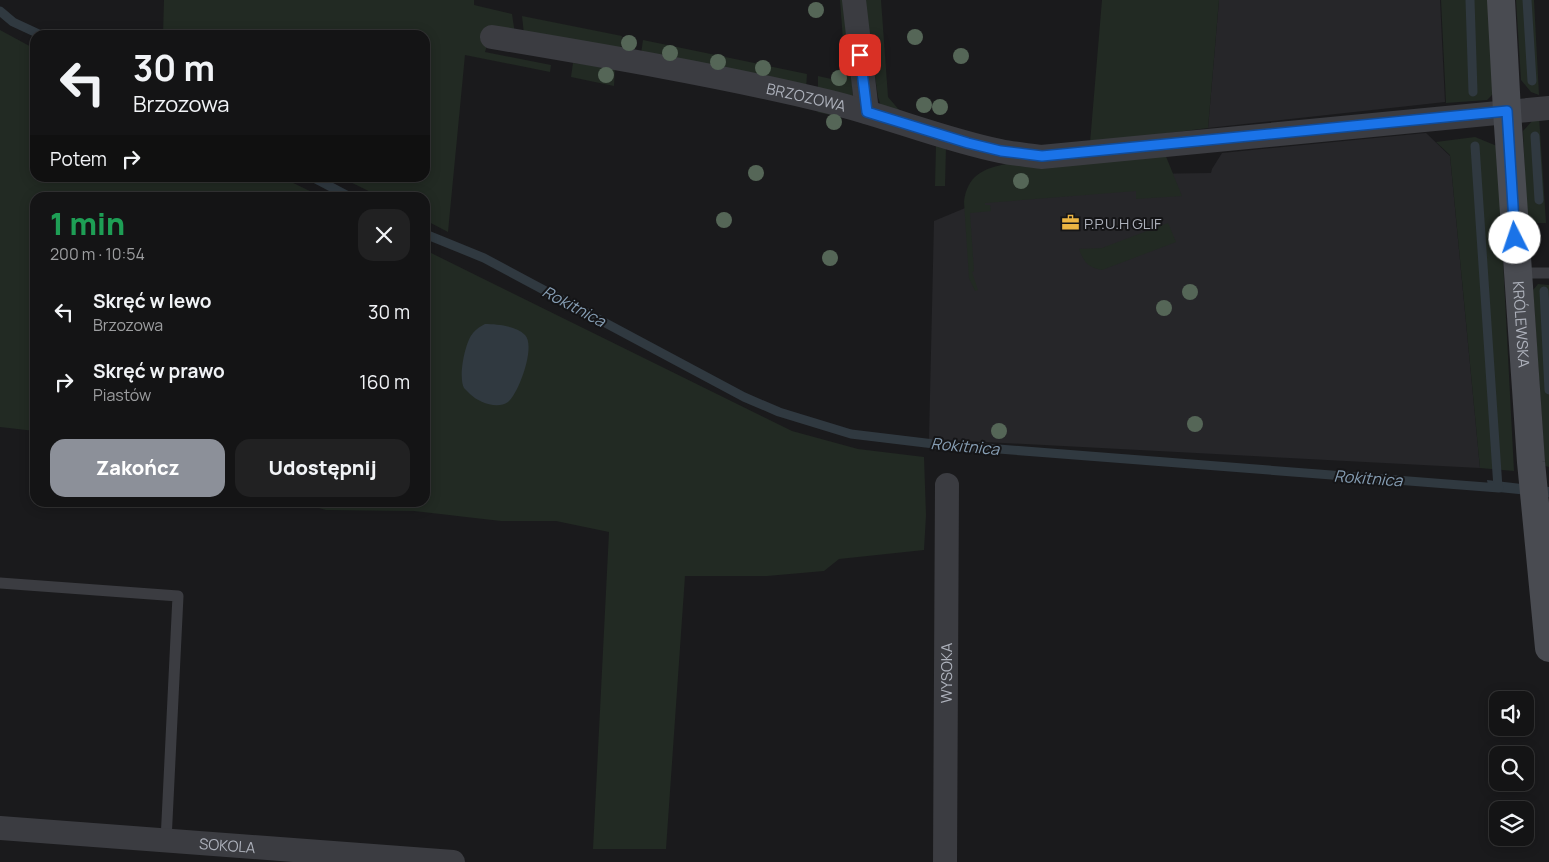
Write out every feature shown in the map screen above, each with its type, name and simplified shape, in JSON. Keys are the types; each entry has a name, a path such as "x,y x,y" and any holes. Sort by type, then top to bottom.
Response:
{"main road":[{"name":"KRÓLEWSKA","path":"1502,0 1507,111 1531,462 1549,648"}],"street":[{"path":"854,0 867,112"},
{"name":"BRZOZOWA","path":"492,37 615,58 745,84 867,112 976,145 1001,151 1042,156 1549,108"},
{"name":"WYSOKA","path":"945,862 947,485"},
{"name":"SOKOLA","path":"0,828 453,862"}],"lane":[{"path":"1518,273 1549,272"},
{"path":"0,583 178,596 166,841"}],"shaded area":[{"path":"164,0 474,0 474,5 512,14 515,34 491,33 485,52 551,65 550,72 465,55 448,232 430,223 430,192 371,192 350,182 430,182 430,30 163,30"},
{"path":"840,0 845,0 853,97 818,92 818,76 836,80 845,67"},
{"path":"864,0 881,0 888,97 900,111 882,109 878,97"},
{"path":"1102,0 1219,0 1208,128 1090,143"},
{"path":"1219,0 1440,0 1445,102 1208,128"},
{"path":"1441,0 1488,0 1494,92 1487,100 1446,103"},
{"path":"1516,0 1534,0 1539,95 1531,92 1521,80"},
{"path":"522,16 622,36 620,52 524,34"},
{"path":"0,30 30,46 30,182 291,182 312,192 30,192 30,430 0,427"},
{"path":"643,40 807,74 806,89 641,54"},
{"path":"573,63 615,68 614,86 571,77"},
{"path":"823,108 946,146 945,186 935,186 936,145 866,123 817,112"},
{"path":"1539,116 1546,223 1527,223 1523,131"},
{"path":"1426,133 1450,156 1480,468 929,439 934,221 970,206 970,188 1144,174 1211,173 1222,153"},
{"path":"1475,137 1497,146 1514,471 1480,468 1450,155 1436,142"},
{"path":"1165,154 1182,196 1136,199 1136,191 985,203 985,205 990,205 991,211 970,213 974,271 972,272 978,290 975,291 969,278 964,202 969,186 978,175 991,168 1007,164"},
{"path":"1168,223 1176,242 1102,270 1087,263 1079,249 1102,248"},
{"path":"430,252 792,431 858,449 924,457 926,515 924,550 839,559 824,571 767,576 685,576 666,849 593,849 609,532 556,521 501,521 414,511 326,510 315,507 430,507"},
{"path":"1538,284 1549,285 1549,467 1545,466 1533,290"},
{"path":"485,324 517,329 525,335 528,341 529,349 521,380 512,397 504,404 493,405 478,400 464,388 462,383 463,360 467,344 474,332"},
{"path":"1487,480 1549,487 1549,497 1489,491"}],"waterway":[{"path":"1470,0 1473,92"},
{"path":"1527,0 1532,81"},
{"name":"Rokitnica","path":"0,11 13,22 30,30"},
{"path":"1535,136 1539,200"},
{"path":"1475,146 1498,488"},
{"name":"Rokitnica","path":"322,182 341,192"},
{"name":"Rokitnica","path":"430,236 484,258 744,397 779,412 851,434 934,444 1499,488"},
{"path":"1544,291 1549,390"}],"place":[{"name":"P.P.U.H GLIF","path":"1070,223"}],"route":[{"path":"860,55 867,112 968,143 1001,151 1042,156 1507,111 1515,238"}]}
